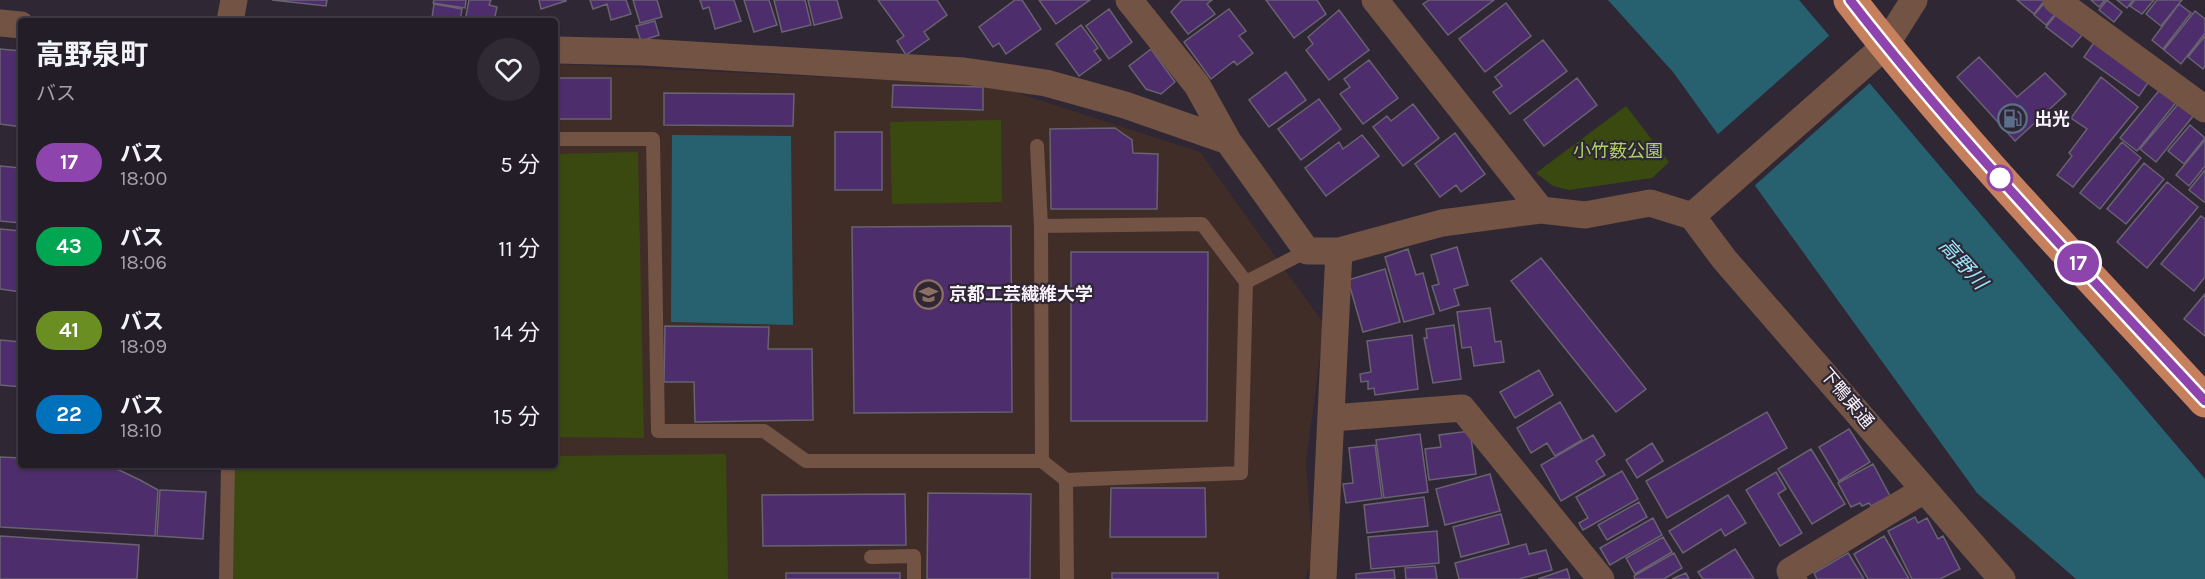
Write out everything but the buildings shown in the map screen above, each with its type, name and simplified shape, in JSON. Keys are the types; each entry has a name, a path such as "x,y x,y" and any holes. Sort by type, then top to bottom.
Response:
{"highway":[{"path":"1850,0 1885,46 2012,192 2205,401"}],"street":[{"path":"231,18 234,0"},
{"path":"1130,0 1197,85 1228,141 1307,250 1339,251 1442,223 1541,210 1585,215 1650,203 1699,210 1885,46 1914,0"},
{"path":"1375,0 1541,210"},
{"path":"2056,0 2205,109"},
{"path":"0,23 18,25"},
{"path":"558,50 643,52 964,71 1046,83 1125,105 1228,141"},
{"name":"下鴨東通","path":"1699,210 1724,258 2002,579"},
{"path":"1323,579 1339,251"},
{"path":"1332,418 1462,408 1601,579"},
{"path":"1794,579 1790,572 1924,490"}],"lane":[{"path":"558,139 653,139 658,431 764,431 806,461 1042,461 1066,480 1241,473 1246,282 1202,224 1041,226"},
{"path":"1036,146 1041,226 1042,461"},
{"path":"1246,282 1307,250"},
{"path":"226,579 228,468"},
{"path":"1066,480 1067,579"},
{"path":"871,557 914,556 915,579"}],"shaded area":[{"name":"京都工芸繊維大学","path":"558,64 993,85 1200,152 1324,324 1306,463 1313,559 1305,579 233,579 547,468 558,468"}],"green space":[{"name":"小竹薮公園","path":"1626,106 1669,162 1652,178 1569,190 1553,186 1536,173"},
{"path":"1001,120 1002,202 892,204 890,122"},
{"path":"638,152 644,438 558,437 558,154"},
{"path":"726,454 728,579 233,579 233,468 558,468 558,456"}],"water":[{"name":"高野川","path":"1608,0 1799,0 2205,479 2205,579 2076,579 1977,493 1673,72"},
{"path":"672,135 791,136 793,325 671,322"}],"pier":[{"path":"1830,35 1871,82 1753,187 1716,136"}],"bus line":[{"name":"17","path":"1850,0 1885,46 2012,192 2205,401"}],"place":[{"name":"出光","path":"2013,119"},
{"name":"京都工芸繊維大学","path":"928,294"}]}
